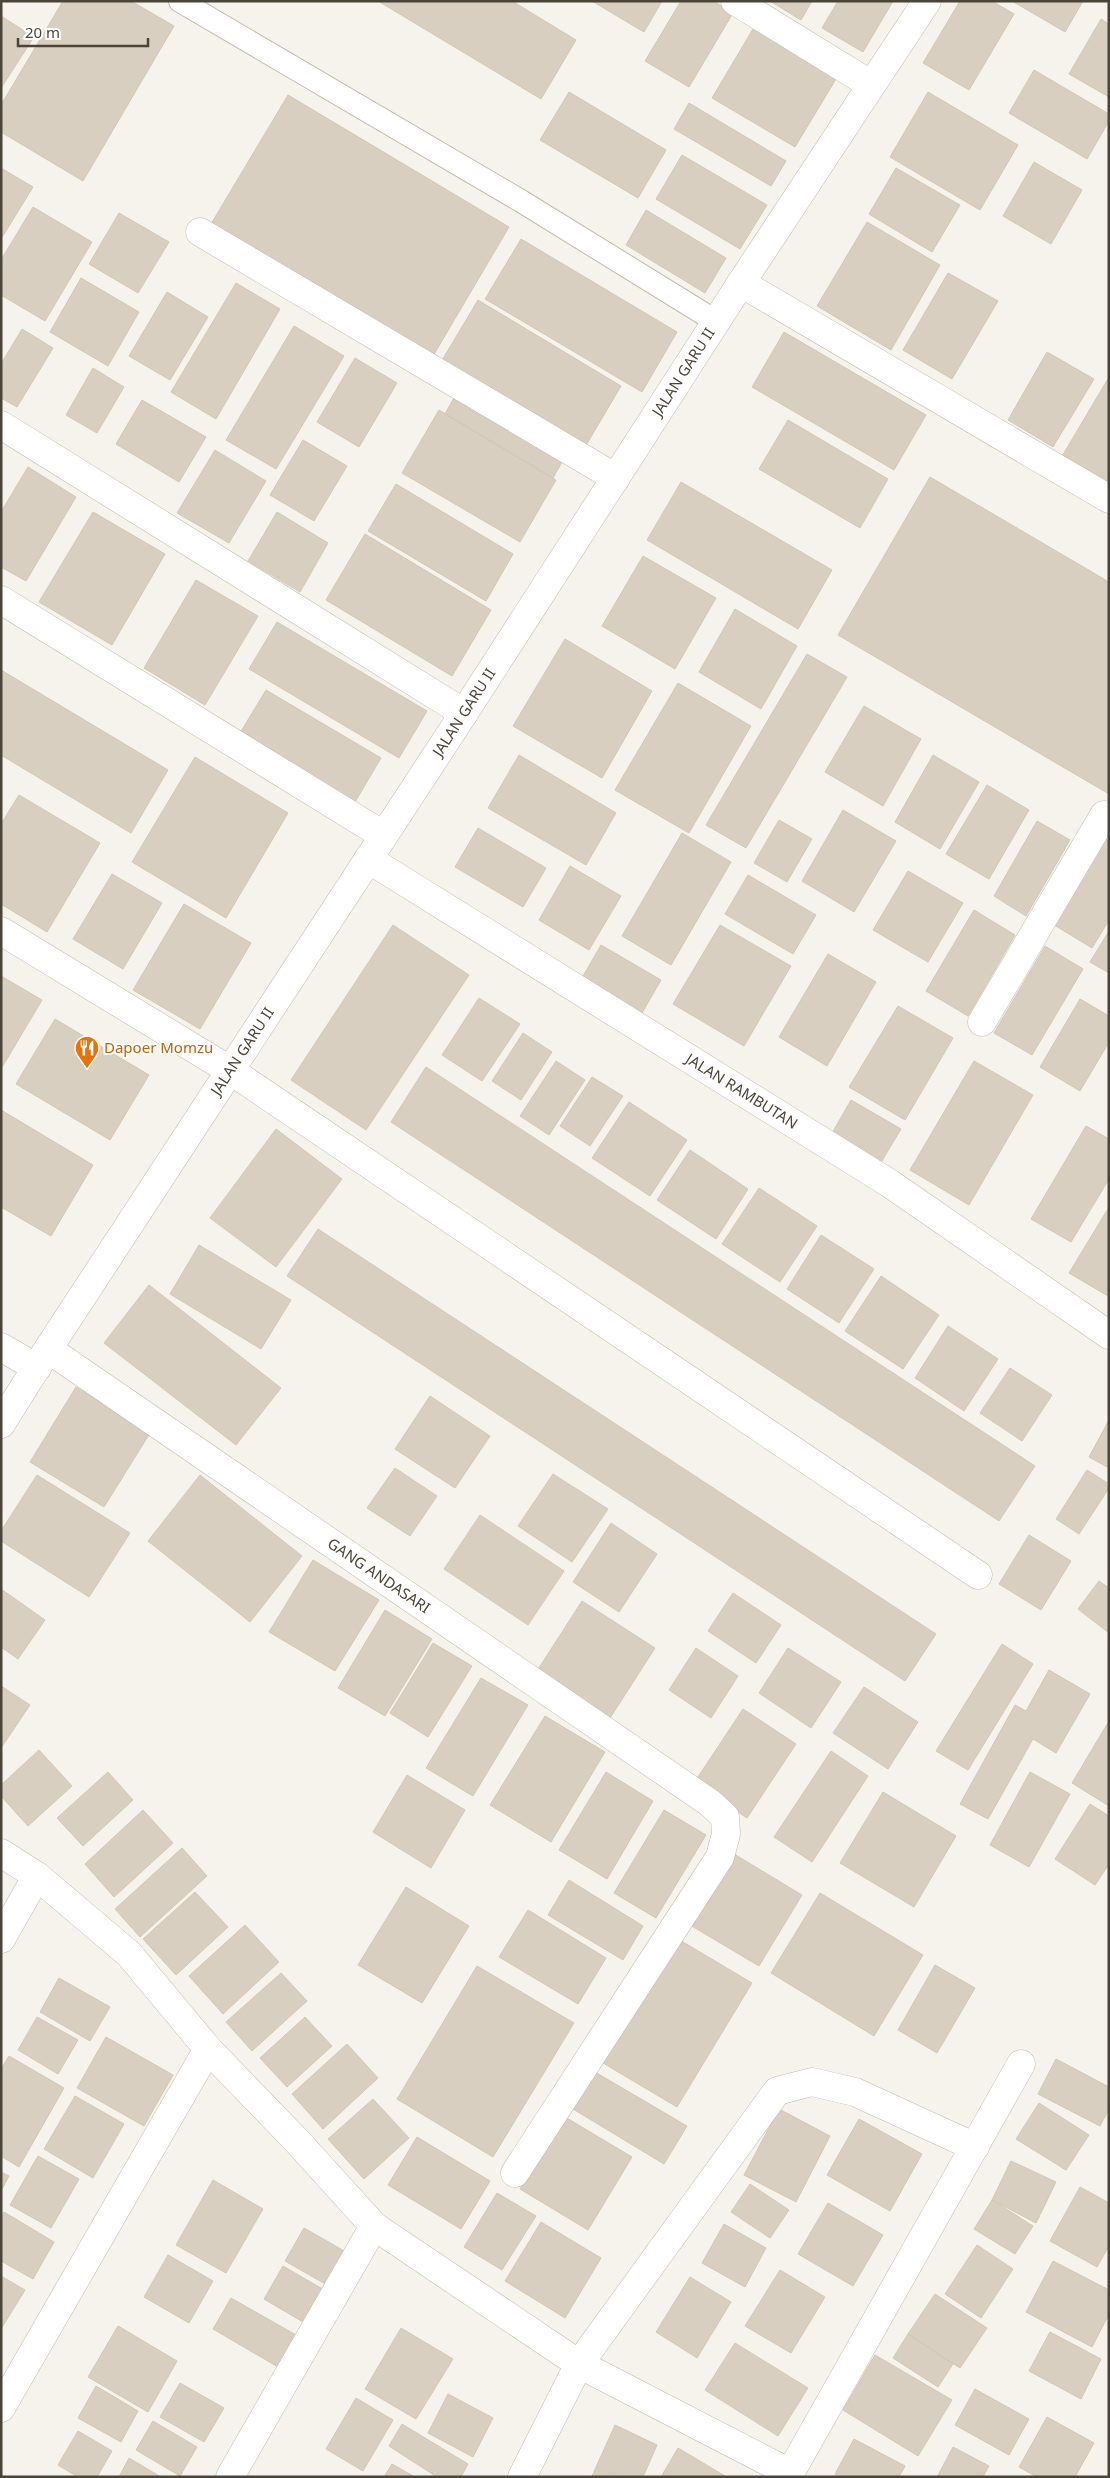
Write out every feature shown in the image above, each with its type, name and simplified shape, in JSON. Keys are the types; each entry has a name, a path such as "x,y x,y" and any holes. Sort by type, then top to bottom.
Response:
{"street":[{"path":"735,1 870,84"},
{"name":"JALAN GARU II","path":"1,1424 42,1358 464,712 870,84 927,1"},
{"path":"200,232 616,478"},
{"path":"741,283 1109,499"},
{"path":"1,425 464,712"},
{"path":"1,600 383,835"},
{"path":"982,1022 1104,815"},
{"name":"JALAN RAMBUTAN","path":"368,858 889,1183 1109,1335"},
{"path":"1,931 230,1071 978,1575"},
{"name":"GANG ANDASARI","path":"1,1347 42,1358 710,1803 725,1817 726,1834 720,1857 515,2173"},
{"path":"1,1852 37,1876 129,1954 208,2049 374,2226 579,2364 789,2475 1021,2064"},
{"path":"1,1939 37,1876"},
{"path":"1,2408 208,2049"},
{"path":"522,2477 579,2364 777,2091 812,2082 855,2092 975,2147"},
{"path":"230,2477 374,2226"}],"lane":[{"path":"180,1 522,201 716,322"}],"building":[{"path":"63,1 131,1 174,26 83,181 1,132 1,105"},
{"path":"378,1 512,1 576,40 541,99"},
{"path":"592,1 662,1 644,32"},
{"path":"681,1 713,1 733,13 689,87 645,61"},
{"path":"770,1 812,1 801,20"},
{"path":"838,1 893,1 863,52 822,28"},
{"path":"960,1 992,1 1014,14 969,90 923,63"},
{"path":"1012,1 1083,1 1065,32"},
{"path":"1,16 34,37 1,88"},
{"path":"1101,19 1109,24 1109,97 1069,74"},
{"path":"753,29 836,79 795,147 712,98"},
{"path":"1034,70 1109,114 1109,121 1087,159 1009,113"},
{"path":"569,92 666,150 638,198 540,140"},
{"path":"928,92 1018,145 980,210 890,157"},
{"path":"288,95 509,227 433,356 211,224"},
{"path":"689,103 786,161 771,186 674,129"},
{"path":"682,155 767,205 740,249 656,199"},
{"path":"1034,162 1082,190 1051,244 1003,216"},
{"path":"1,168 33,187 1,239"},
{"path":"896,168 960,205 932,252 869,214"},
{"path":"33,207 92,242 45,321 1,295 1,260"},
{"path":"646,210 726,258 705,293 626,245"},
{"path":"119,213 169,242 138,293 89,264"},
{"path":"867,222 940,265 891,350 817,306"},
{"path":"521,239 677,332 642,392 485,299"},
{"path":"948,273 998,301 952,379 903,350"},
{"path":"81,278 139,312 108,366 50,332"},
{"path":"236,283 280,309 216,419 171,392"},
{"path":"167,292 208,317 170,380 129,356"},
{"path":"478,300 621,386 582,452 438,367"},
{"path":"294,326 344,356 276,469 226,440"},
{"path":"22,329 53,348 17,407 1,398 1,364"},
{"path":"784,332 926,415 894,470 752,387"},
{"path":"1047,352 1094,379 1053,447 1008,420"},
{"path":"355,358 397,383 359,447 317,422"},
{"path":"93,368 124,387 97,433 66,415"},
{"path":"1109,377 1109,486 1061,458"},
{"path":"460,387 568,451 553,478 445,414"},
{"path":"142,400 206,437 179,482 116,444"},
{"path":"439,410 556,480 520,542 402,473"},
{"path":"788,420 888,479 860,528 759,469"},
{"path":"303,440 347,466 314,521 270,495"},
{"path":"215,450 266,481 229,543 177,513"},
{"path":"28,467 76,497 26,581 1,567 1,512"},
{"path":"930,477 1109,582 1109,794 838,635"},
{"path":"681,482 832,570 798,629 647,540"},
{"path":"396,484 513,554 486,601 368,531"},
{"path":"93,512 165,554 112,645 39,602"},
{"path":"277,512 328,543 300,592 248,561"},
{"path":"365,534 491,610 452,676 326,600"},
{"path":"643,556 716,598 675,669 602,626"},
{"path":"196,580 258,616 205,705 144,668"},
{"path":"735,609 797,646 761,709 699,672"},
{"path":"277,622 427,711 399,758 249,669"},
{"path":"565,639 652,691 602,778 513,726"},
{"path":"807,654 847,677 746,848 706,825"},
{"path":"1,670 168,770 131,833 1,755"},
{"path":"678,683 751,726 689,833 615,790"},
{"path":"266,690 381,758 355,802 240,733"},
{"path":"864,706 921,739 883,806 825,772"},
{"path":"519,755 616,813 586,865 488,808"},
{"path":"933,755 979,782 940,849 895,822"},
{"path":"195,757 288,813 226,918 132,862"},
{"path":"987,785 1029,810 989,879 946,854"},
{"path":"19,795 100,843 47,932 1,904 1,824"},
{"path":"843,810 896,841 854,912 802,881"},
{"path":"779,820 812,839 787,882 754,863"},
{"path":"1037,821 1070,840 1026,916 994,896"},
{"path":"478,828 546,868 523,907 455,867"},
{"path":"682,833 731,862 671,965 622,936"},
{"path":"1101,837 1109,841 1109,920 1092,948 1051,923"},
{"path":"570,866 621,896 589,950 539,920"},
{"path":"908,871 963,903 928,962 873,930"},
{"path":"112,874 162,903 123,969 73,939"},
{"path":"748,875 816,915 793,954 725,914"},
{"path":"184,904 251,943 200,1029 133,990"},
{"path":"974,910 1015,935 968,1016 926,991"},
{"path":"393,925 469,975 366,1130 291,1080"},
{"path":"720,925 791,966 744,1046 673,1004"},
{"path":"1109,931 1109,973 1090,962"},
{"path":"601,945 661,980 642,1013 582,978"},
{"path":"1045,946 1083,969 1032,1055 994,1033"},
{"path":"828,954 876,982 827,1066 779,1037"},
{"path":"1,976 42,1000 1,1069"},
{"path":"479,998 520,1024 482,1081 442,1055"},
{"path":"1080,999 1109,1016 1109,1042 1080,1091 1040,1067"},
{"path":"898,1006 953,1038 905,1120 849,1087"},
{"path":"55,1019 149,1075 110,1140 16,1084"},
{"path":"523,1033 552,1052 521,1100 492,1081"},
{"path":"556,1061 585,1080 549,1135 520,1116"},
{"path":"974,1061 1033,1095 969,1205 910,1170"},
{"path":"426,1067 1035,1466 999,1521 391,1122"},
{"path":"592,1077 623,1096 590,1146 560,1126"},
{"path":"851,1100 901,1129 880,1164 831,1135"},
{"path":"629,1102 687,1140 650,1196 592,1158"},
{"path":"1,1110 93,1165 51,1236 1,1207"},
{"path":"1086,1126 1109,1139 1109,1179 1071,1242 1031,1219"},
{"path":"276,1129 342,1179 276,1267 210,1218"},
{"path":"690,1150 748,1189 716,1239 657,1200"},
{"path":"759,1188 817,1226 780,1282 722,1244"},
{"path":"1109,1207 1109,1295 1108,1296 1069,1273"},
{"path":"318,1229 936,1634 905,1681 287,1276"},
{"path":"821,1235 874,1269 839,1323 787,1289"},
{"path":"199,1245 291,1300 261,1349 170,1294"},
{"path":"881,1276 939,1315 903,1369 845,1331"},
{"path":"149,1285 281,1388 236,1445 104,1343"},
{"path":"948,1326 998,1359 964,1411 915,1378"},
{"path":"1010,1368 1052,1395 1022,1441 980,1413"},
{"path":"76,1387 150,1433 104,1507 30,1462"},
{"path":"430,1396 490,1436 455,1488 395,1449"},
{"path":"1109,1420 1109,1468 1089,1457"},
{"path":"395,1468 437,1496 410,1536 367,1508"},
{"path":"1087,1470 1109,1484 1109,1488 1079,1534 1056,1519"},
{"path":"553,1474 608,1509 572,1562 518,1526"},
{"path":"37,1475 130,1533 89,1597 1,1541 1,1531"},
{"path":"200,1475 302,1556 250,1622 148,1541"},
{"path":"480,1515 564,1571 528,1625 444,1569"},
{"path":"611,1523 657,1554 619,1612 573,1582"},
{"path":"1029,1535 1071,1561 1041,1610 999,1584"},
{"path":"313,1560 379,1600 335,1671 269,1632"},
{"path":"1099,1581 1109,1588 1109,1633 1078,1609"},
{"path":"1,1589 45,1620 18,1659 1,1647"},
{"path":"733,1593 781,1625 756,1663 708,1631"},
{"path":"582,1601 655,1648 610,1718 537,1671"},
{"path":"385,1610 432,1639 385,1716 338,1688"},
{"path":"433,1643 472,1666 428,1737 390,1713"},
{"path":"1002,1644 1033,1664 968,1770 936,1751"},
{"path":"696,1648 738,1676 711,1718 669,1690"},
{"path":"788,1648 841,1682 811,1728 759,1693"},
{"path":"1049,1670 1090,1694 1056,1753 1033,1739 988,1819 960,1804 1015,1705 1026,1711"},
{"path":"481,1678 528,1705 473,1796 426,1768"},
{"path":"1,1686 30,1705 1,1748"},
{"path":"864,1687 918,1722 888,1769 833,1733"},
{"path":"743,1709 796,1744 747,1818 694,1783"},
{"path":"545,1716 605,1752 551,1842 490,1805"},
{"path":"1109,1721 1109,1806 1072,1783"},
{"path":"39,1750 72,1786 28,1826 1,1796 1,1785"},
{"path":"831,1751 868,1776 812,1862 774,1837"},
{"path":"108,1772 133,1800 83,1846 57,1818"},
{"path":"606,1772 653,1801 607,1879 559,1850"},
{"path":"1030,1772 1070,1794 1029,1867 990,1845"},
{"path":"407,1775 465,1810 431,1868 373,1832"},
{"path":"883,1792 956,1836 914,1907 840,1863"},
{"path":"1090,1804 1109,1816 1109,1864 1095,1885 1055,1859"},
{"path":"143,1810 173,1843 114,1897 85,1864"},
{"path":"664,1810 706,1835 656,1918 614,1893"},
{"path":"182,1848 207,1876 140,1937 115,1909"},
{"path":"734,1854 802,1895 759,1966 690,1925"},
{"path":"569,1880 643,1926 623,1960 548,1915"},
{"path":"406,1887 469,1926 422,2003 358,1965"},
{"path":"195,1892 228,1927 176,1975 143,1939"},
{"path":"820,1893 923,1955 874,2036 771,1973"},
{"path":"528,1910 606,1958 578,2004 499,1957"},
{"path":"245,1925 279,1962 223,2014 189,1976"},
{"path":"678,1939 752,1983 677,2107 603,2063"},
{"path":"935,1965 975,1988 937,2053 898,2030"},
{"path":"477,1966 574,2023 493,2157 397,2099"},
{"path":"281,1973 307,2001 252,2051 226,2022"},
{"path":"59,1978 110,2007 90,2041 40,2012"},
{"path":"37,2017 78,2040 58,2074 18,2050"},
{"path":"305,2017 332,2046 287,2087 260,2058"},
{"path":"106,2037 173,2075 144,2126 77,2088"},
{"path":"347,2044 378,2078 323,2129 292,2094"},
{"path":"9,2056 64,2088 19,2167 1,2156 1,2069"},
{"path":"1056,2059 1109,2087 1109,2109 1100,2126 1038,2094"},
{"path":"595,2072 687,2126 664,2164 573,2109"},
{"path":"75,2096 124,2124 93,2178 44,2149"},
{"path":"373,2099 409,2138 364,2179 328,2139"},
{"path":"1039,2103 1089,2135 1066,2170 1016,2139"},
{"path":"779,2109 830,2136 796,2202 744,2175"},
{"path":"565,2117 632,2157 588,2230 520,2189"},
{"path":"859,2119 922,2154 890,2211 827,2175"},
{"path":"417,2137 490,2181 461,2229 388,2185"},
{"path":"38,2156 79,2179 51,2228 10,2205"},
{"path":"1011,2161 1056,2182 1036,2223 992,2200"},
{"path":"1,2172 9,2176 1,2191"},
{"path":"213,2180 263,2209 226,2273 176,2245"},
{"path":"750,2184 789,2210 770,2238 731,2212"},
{"path":"1080,2187 1109,2203 1109,2246 1097,2267 1050,2241"},
{"path":"497,2193 536,2216 502,2270 464,2247"},
{"path":"992,2200 1033,2226 1015,2254 974,2229"},
{"path":"828,2203 883,2235 853,2286 798,2254"},
{"path":"4,2212 54,2242 33,2279 1,2261 1,2217"},
{"path":"541,2222 601,2258 565,2318 505,2281"},
{"path":"724,2224 766,2248 745,2287 702,2263"},
{"path":"304,2228 353,2256 334,2289 285,2261"},
{"path":"977,2245 1013,2269 981,2318 945,2294"},
{"path":"168,2255 213,2281 189,2323 144,2297"},
{"path":"1053,2261 1109,2290 1109,2314 1092,2347 1026,2312"},
{"path":"283,2266 326,2291 308,2325 264,2299"},
{"path":"780,2270 825,2297 791,2353 745,2326"},
{"path":"1,2276 25,2290 1,2329"},
{"path":"690,2277 731,2302 697,2358 656,2332"},
{"path":"935,2294 987,2328 960,2368 908,2334"},
{"path":"231,2298 296,2335 278,2367 213,2329"},
{"path":"118,2326 177,2361 148,2412 88,2377"},
{"path":"401,2328 453,2359 416,2419 365,2389"},
{"path":"1050,2332 1101,2359 1081,2399 1029,2371"},
{"path":"908,2334 953,2364 938,2387 893,2358"},
{"path":"735,2343 808,2388 778,2436 705,2390"},
{"path":"875,2355 952,2400 918,2456 843,2410"},
{"path":"180,2383 224,2408 204,2442 160,2417"},
{"path":"96,2386 138,2411 121,2442 78,2418"},
{"path":"975,2389 1029,2419 1009,2455 955,2425"},
{"path":"448,2394 493,2418 473,2457 428,2433"},
{"path":"356,2398 393,2420 363,2471 326,2449"},
{"path":"1047,2417 1094,2443 1075,2477 1037,2477 1019,2467"},
{"path":"153,2421 197,2447 180,2476 136,2450"},
{"path":"402,2424 468,2464 461,2477 437,2477 389,2446"},
{"path":"615,2425 657,2445 643,2477 592,2476"},
{"path":"78,2431 112,2451 97,2477 78,2477 58,2465"},
{"path":"854,2439 905,2466 899,2477 839,2477 835,2474"},
{"path":"953,2447 989,2466 983,2477 937,2477"},
{"path":"678,2448 725,2476 661,2477"},
{"path":"129,2458 161,2477 119,2477"},
{"path":"392,2464 415,2477 384,2477"}],"place":[{"name":"Dapoer Momzu","path":"87,1069"}]}
